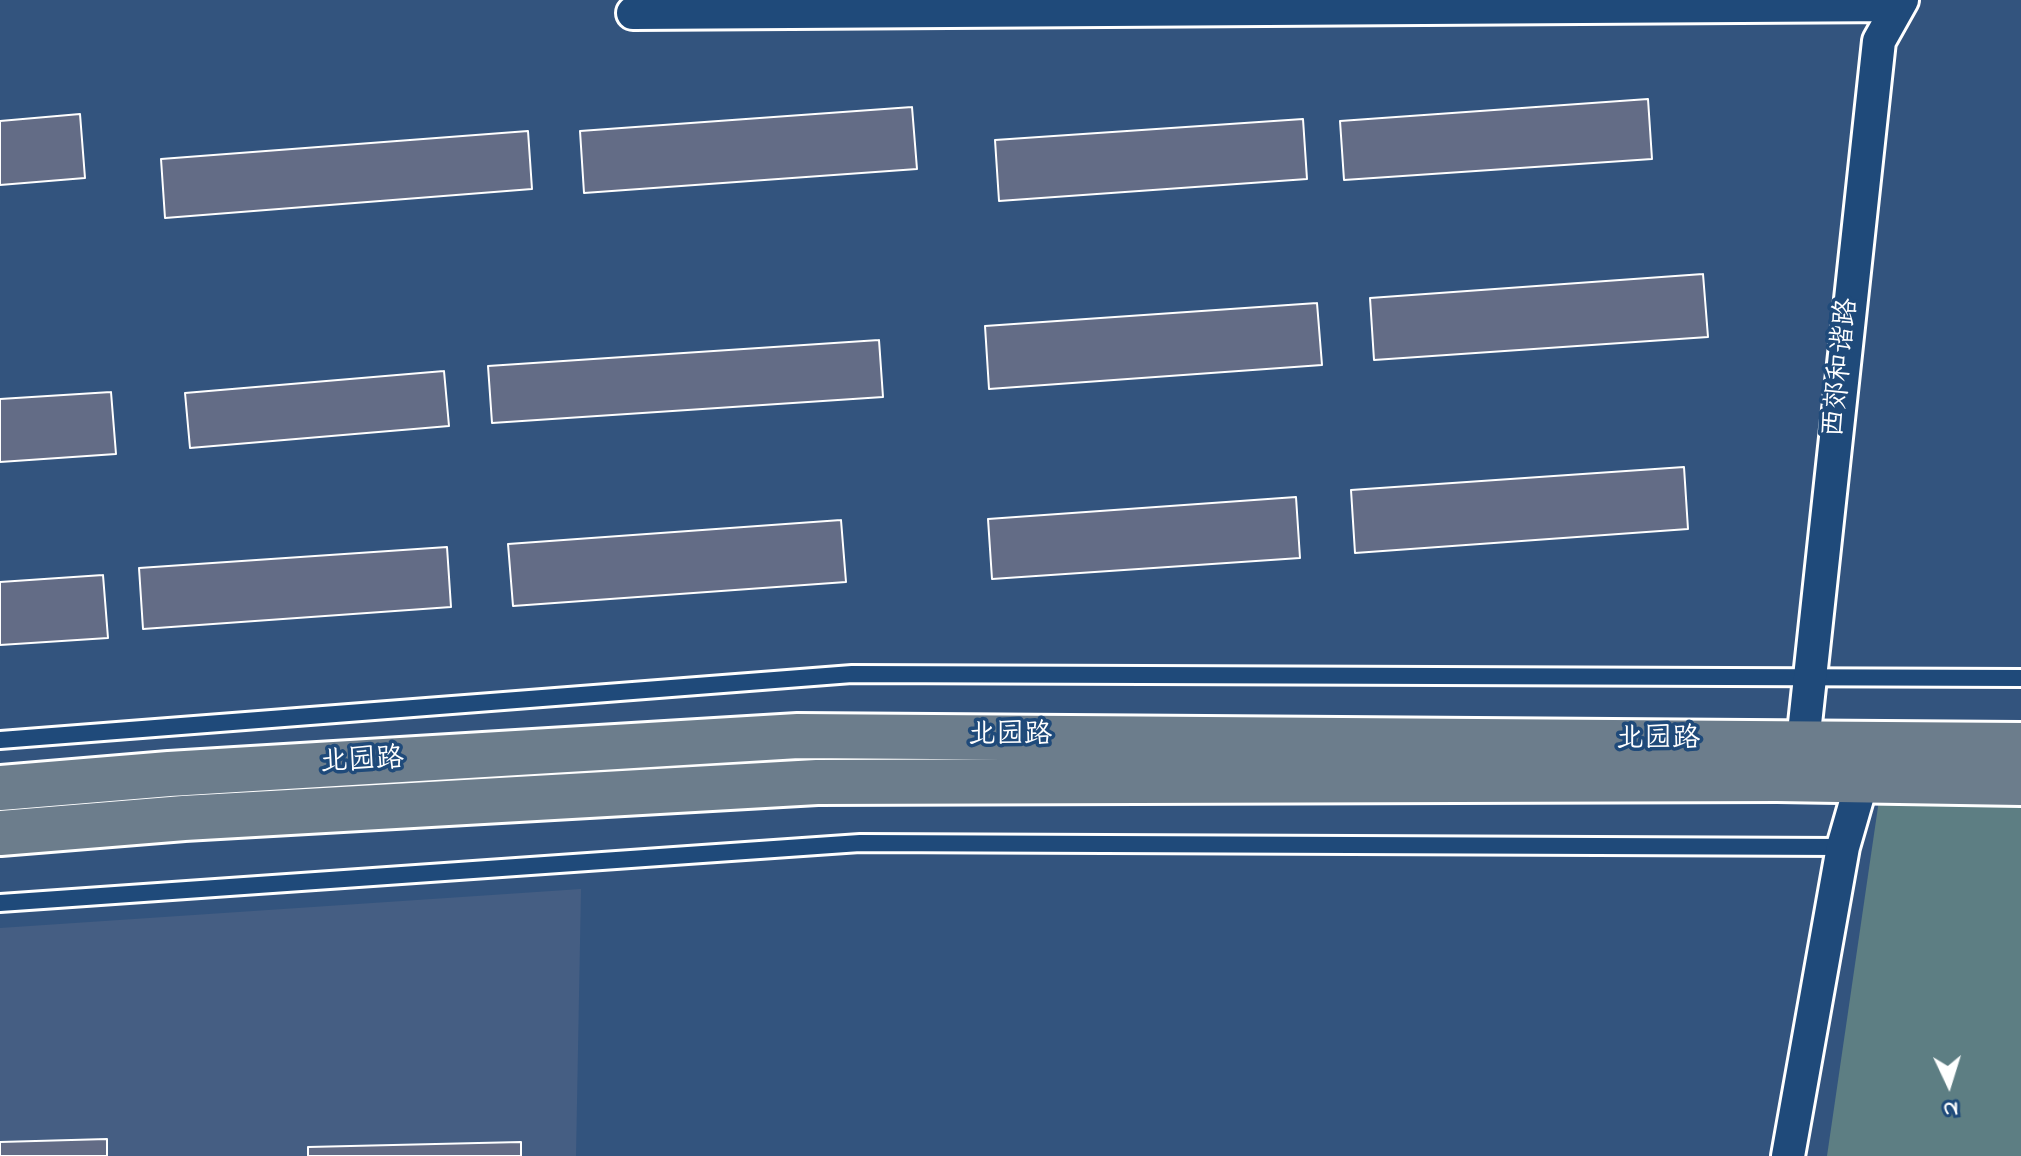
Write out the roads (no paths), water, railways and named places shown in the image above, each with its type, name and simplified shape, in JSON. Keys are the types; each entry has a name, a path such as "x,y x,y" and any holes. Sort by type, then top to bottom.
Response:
{"main road":[{"name":"北园路","path":"0,788 169,774 798,736 2021,745"},
{"name":"北园路","path":"0,833 200,817 817,782 1761,779 2021,783"}],"street":[{"path":"633,13 1010,5 1901,3"},
{"name":"西郊和谐路","path":"1803,742 1879,41 1901,3"},
{"path":"1788,1156 1843,847 1862,781"}],"lane":[{"path":"0,740 852,674 2021,678"},
{"path":"0,903 860,843 1843,847"}]}
